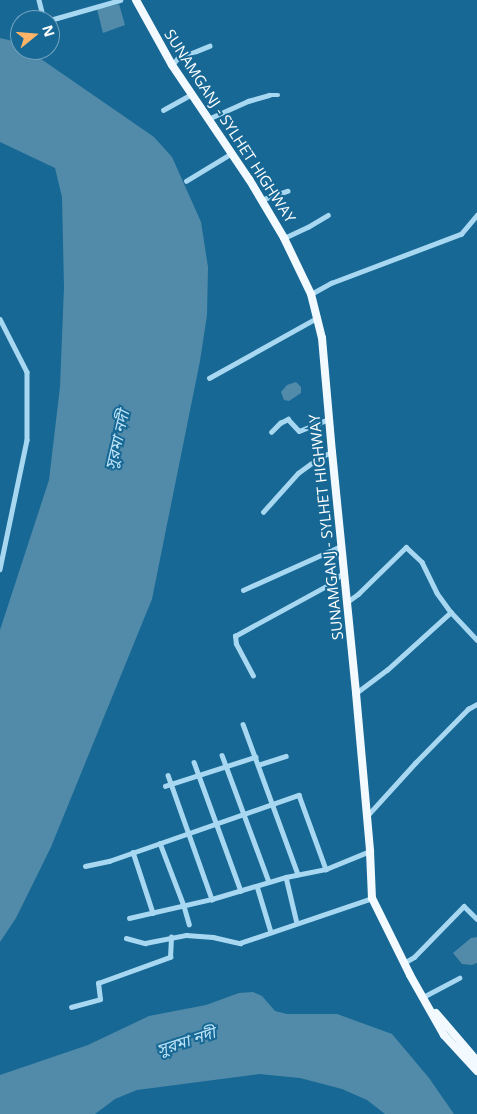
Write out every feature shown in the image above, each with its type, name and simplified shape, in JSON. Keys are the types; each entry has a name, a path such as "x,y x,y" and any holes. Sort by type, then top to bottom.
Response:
{"main road":[{"name":"SUNAMGANJ - SYLHET HIGHWAY","path":"136,0 172,65 232,153 284,238 311,294 322,338 356,693 370,852 372,898 425,1001 448,1034 476,1067"}],"street":[{"path":"60,17 120,0"},
{"path":"172,65 177,59 209,46"},
{"path":"163,110 192,94"},
{"path":"208,119 268,94 278,95"},
{"path":"186,181 232,153"},
{"path":"261,200 287,190"},
{"path":"284,238 328,215"},
{"path":"311,294 331,283 461,234 477,215"},
{"path":"209,378 318,318"},
{"path":"0,319 27,372 27,440 0,569"},
{"path":"271,432 280,423 288,419 299,431 329,420"},
{"path":"263,512 298,474 320,457 332,452"},
{"path":"243,590 341,546"},
{"path":"347,602 358,594 406,547 422,562 437,593 451,612 477,640"},
{"path":"253,676 236,644 236,636 328,585 344,572"},
{"path":"356,693 387,670 451,612"},
{"path":"366,817 468,709 477,704"},
{"path":"243,724 298,874"},
{"path":"222,755 269,882"},
{"path":"258,765 286,756"},
{"path":"168,785 255,757"},
{"path":"194,762 241,891"},
{"path":"168,775 168,785 212,899"},
{"path":"85,866 109,861 273,806 299,795 326,868"},
{"path":"160,843 189,924"},
{"path":"133,852 153,913"},
{"path":"129,918 212,899 286,877 326,868 370,852"},
{"path":"286,877 297,923"},
{"path":"257,886 271,932"},
{"path":"126,938 144,943 186,935 213,937 240,943 372,898"},
{"path":"404,962 414,956 464,906 477,919"},
{"path":"71,1007 100,998 98,983 170,957 171,938"},
{"path":"425,1001 459,978"}],"water":[{"path":"119,4 125,25 103,33 97,9"},
{"name":"সুরমা নদী","path":"0,38 10,40 10,60 42,60 154,137 172,157 201,222 208,267 207,315 200,361 152,599 51,847 16,918 0,942 0,630 49,480 60,387 64,287 62,197 55,168 0,142"},
{"path":"296,382 301,387 301,393 289,401 284,400 281,392 287,385"},
{"path":"477,937 477,963 472,965 462,964 453,953 471,938"},
{"name":"সুরমা নদী","path":"253,992 262,996 275,1011 287,1014 337,1014 392,1034 429,1078 454,1114 385,1114 367,1100 342,1089 300,1078 259,1074 137,1090 115,1099 95,1114 0,1114 0,1075 88,1045 149,1016 206,1005 239,993"}]}
